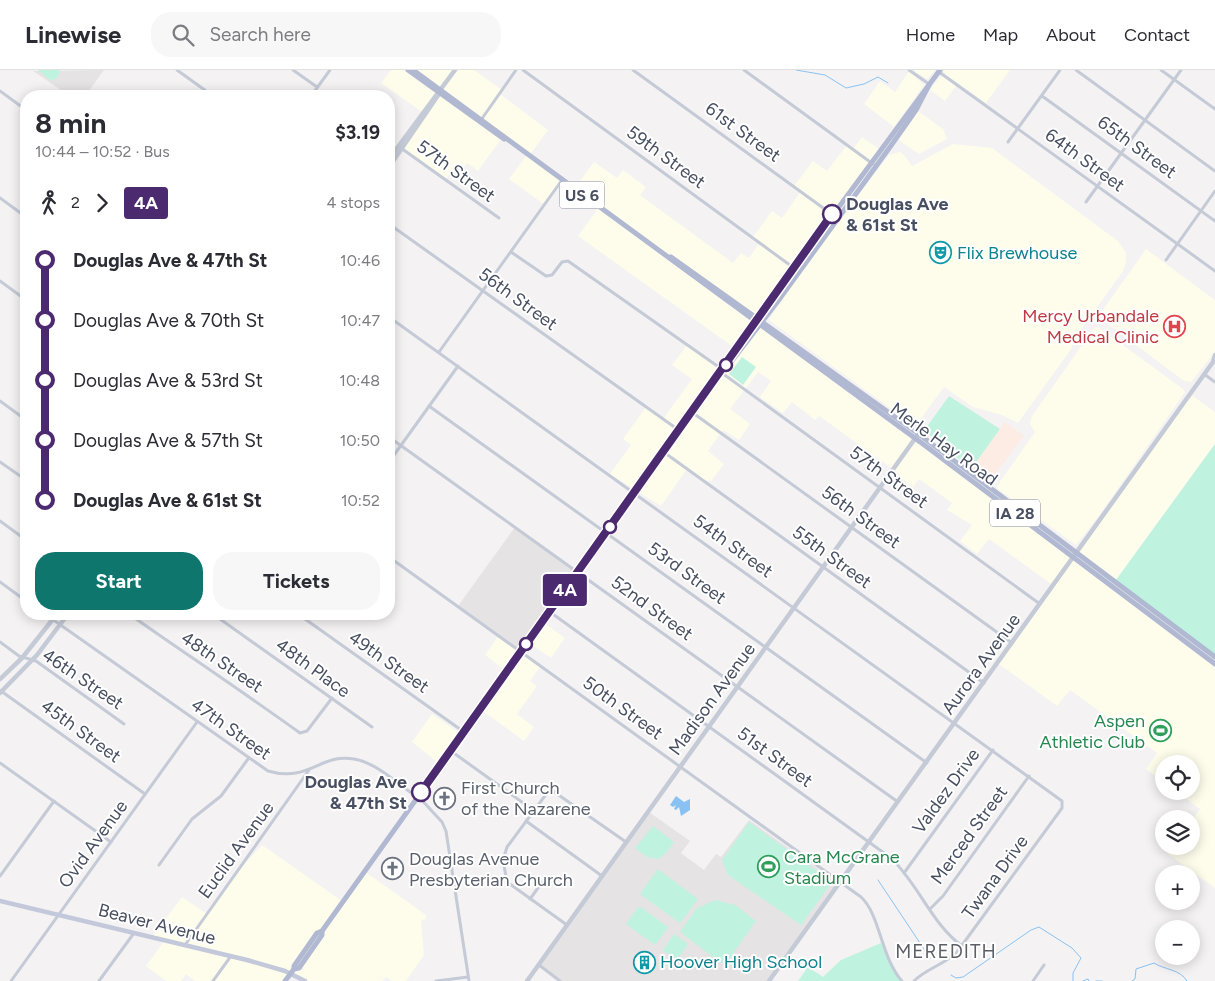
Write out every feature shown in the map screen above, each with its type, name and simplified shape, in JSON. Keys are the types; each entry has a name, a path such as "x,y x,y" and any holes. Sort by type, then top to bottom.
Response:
{"main road":[{"name":"Merle Hay Road","path":"408,70 756,320 763,321 918,433 1078,551 1215,657"},
{"name":"Merle Hay Road","path":"413,70 440,92"},
{"path":"722,371 763,321 834,216 916,110 939,71"},
{"path":"285,981 315,936 322,931 680,431 756,320 797,269"},
{"name":"Merle Hay Road","path":"756,320 759,326 916,439 1215,664"},
{"name":"Beaver Avenue","path":"0,901 292,971 305,981"}],"street":[{"path":"177,70 205,90"},
{"path":"293,70 317,88 330,70"},
{"path":"395,152 455,70"},
{"path":"480,120 516,70"},
{"name":"59th Street","path":"522,70 797,269"},
{"name":"61st Street","path":"633,70 834,216"},
{"path":"744,70 873,164"},
{"path":"910,70 930,84"},
{"path":"1008,142 1060,70"},
{"path":"1076,70 1215,171"},
{"path":"1161,70 1215,109"},
{"path":"1086,202 1181,70"},
{"name":"64th Street","path":"939,71 1215,271"},
{"path":"0,91 20,106"},
{"name":"65th Street","path":"1042,96 1215,221"},
{"path":"395,156 400,147"},
{"name":"57th Street","path":"400,147 498,218"},
{"path":"439,352 562,180"},
{"path":"1166,260 1215,192"},
{"path":"0,198 20,212"},
{"name":"56th Street","path":"395,228 680,431"},
{"name":"57th Street","path":"511,252 546,276 552,275 562,262 568,261 1041,604"},
{"path":"0,282 20,296"},
{"name":"54th Street","path":"395,321 636,492 1061,799"},
{"name":"Aurora Avenue","path":"769,981 1013,644 1214,361 1215,355"},
{"path":"395,454 458,366"},
{"path":"1204,374 1215,382"},
{"path":"0,401 20,416"},
{"name":"53rd Street","path":"429,406 927,763"},
{"name":"56th Street","path":"692,413 1013,644"},
{"name":"Madison Avenue","path":"527,981 824,568 916,439 918,433"},
{"name":"52nd Street","path":"395,442 898,802"},
{"name":"55th Street","path":"664,452 984,683"},
{"path":"0,462 20,476"},
{"path":"1,523 20,534"},
{"name":"50th Street","path":"395,561 841,882 868,905 889,962 902,981"},
{"path":"0,582 20,597"},
{"name":"51st Street","path":"550,612 870,842 904,872 941,927 962,946"},
{"path":"0,679 22,657 53,620"},
{"name":"47th Street","path":"53,620 248,759 268,771 294,775 330,760 353,759 369,764 417,796 446,828 468,979"},
{"path":"1,692 33,660 64,620"},
{"name":"48th Street","path":"137,620 189,657 214,671 300,733 308,731 332,698"},
{"name":"48th Place","path":"222,620 372,728"},
{"name":"49th Street","path":"306,620 464,732"},
{"name":"46th Street","path":"0,642 22,657 33,660 124,724"},
{"name":"45th Street","path":"1,692 145,794"},
{"name":"Ovid Avenue","path":"11,981 197,722"},
{"path":"450,750 533,810"},
{"name":"Valdez Drive","path":"904,872 992,750"},
{"path":"159,865 192,819 221,796 248,759"},
{"path":"0,763 111,842"},
{"name":"Euclid Avenue","path":"185,945 309,770"},
{"path":"294,775 300,783"},
{"name":"Merced Street","path":"930,909 943,896 1029,776"},
{"path":"567,926 507,882 503,860 507,846 533,810 547,791 552,790 627,843"},
{"name":"Twana Drive","path":"914,981 928,969 951,959 962,946 1062,808 1063,803 1061,799"},
{"path":"0,876 54,801"},
{"path":"526,821 603,876"},
{"path":"530,899 543,880"},
{"path":"99,981 135,932"},
{"path":"213,981 231,956"},
{"path":"539,966 560,981"},
{"path":"1033,981 1044,966"},
{"path":"436,981 468,979"}],"shaded area":[{"path":"104,70 89,90 61,90 33,71"},
{"path":"391,70 408,70 438,92 422,112 395,93 395,90 391,90 381,83"},
{"path":"416,70 474,70 502,90 500,94 548,130 529,156 562,180 545,205 509,179 527,155"},
{"path":"913,70 935,70 927,79"},
{"path":"944,70 1010,70 986,103 945,74"},
{"path":"909,71 924,85 894,127 864,104 880,81 895,92"},
{"path":"942,76 956,86 945,101 930,90"},
{"path":"441,94 502,138 478,171 467,163 462,170 455,166 445,180 402,148"},
{"path":"918,111 943,129 947,139 919,154 899,139"},
{"path":"862,137 879,149 878,152 736,349 578,236 599,207 574,189 594,162 617,178 623,170 646,187 640,195 733,263 741,253 749,258 760,242 753,237 772,211 782,218 801,191 794,186 813,161 827,171 847,145 853,149"},
{"path":"953,144 992,148 1118,241 1126,253 1123,271 1085,324 1069,352 1018,423 1002,415 973,407 944,387 917,424 912,424 769,320 804,266 889,155 900,152 912,166"},
{"path":"1146,249 1215,300 1215,352 1191,382 1184,381 1101,319 1102,311"},
{"path":"759,326 1215,664 1215,888 1200,877 1200,865 1183,865 1169,855 1200,855 1200,809 1188,800 1200,800 1200,755 1156,755 1157,753 1070,690 1057,706 999,664 1054,586 989,539 977,554 960,541 972,525 947,510 952,503 919,479 913,487 896,475 897,472 819,416 815,420 792,402 783,413 760,397 771,381 758,372 730,409 750,424 739,440 723,430 708,451 724,464 711,481 702,480 687,469 661,506 610,474 631,445 623,439 646,407 663,419 692,379 672,365 687,345 723,370"},
{"path":"1098,327 1185,392 1098,517 1076,545 998,489 997,486 1035,432 1030,424 1032,416 1094,328"},
{"path":"1190,394 1215,412 1215,444 1116,580 1078,551"},
{"path":"1005,422 1024,436 991,479 987,480 971,469"},
{"path":"515,527 578,572 521,651 458,606"},
{"path":"543,622 565,638 551,658 528,642"},
{"path":"499,635 541,666 530,681 537,686 517,714 534,727 524,741 480,709 507,672 485,655"},
{"path":"432,714 458,732 437,762 412,742"},
{"path":"1155,756 1155,776 1146,769"},
{"path":"649,812 690,841 681,853 704,870 716,854 721,857 749,820 834,880 837,879 841,882 769,981 560,981 539,965"},
{"path":"262,845 342,901 364,871 426,915 426,919 421,921 424,955 406,981 392,981 386,977 382,981 305,981 291,973 285,981 195,981 186,974 181,981 166,981 146,966 165,940 152,937 182,897 207,914 232,878"}],"green space":[{"path":"38,70 60,70 58,77 51,81"},
{"path":"742,357 756,367 743,385 729,374"},
{"path":"949,396 1000,429 971,469 927,433 926,428"},
{"path":"1215,444 1215,657 1116,580"},
{"name":"Cara McGrane Stadium","path":"749,822 832,882 801,925 728,875 722,860"},
{"path":"653,826 674,842 665,854 658,859 647,857 635,848"},
{"path":"658,869 698,899 680,923 640,894"},
{"path":"715,900 735,905 756,921 727,962 721,963 680,932 696,909"},
{"path":"639,906 668,927 655,945 626,924"},
{"path":"674,934 688,944 677,960 663,950"},
{"path":"881,943 902,981 798,981 808,967 823,977 841,960"}],"water":[{"path":"676,796 684,802 690,799 690,810 681,816 679,807 676,810 674,809 676,805 673,807 670,805"}],"waterway":[{"path":"796,70 825,75 846,88 864,84 878,77 888,83"},
{"path":"878,880 930,958"},
{"path":"951,975 956,978 963,977 1031,930 1039,927 1072,948 1081,958 1073,973 1073,981"},
{"path":"1132,981 1135,979 1136,969 1154,963 1180,974 1187,981"},
{"path":"1083,981 1088,979 1089,981"},
{"path":"1096,981 1102,981"}],"bus line":[{"name":"4A","path":"421,792 723,370 754,322 832,214"}],"place":[{"name":"Douglas Ave & 61st St","path":"832,214"},
{"name":"Flix Brewhouse","path":"941,253"},
{"name":"Mercy Urbandale Medical Clinic","path":"1175,326"},
{"name":"Aspen Athletic Club","path":"1161,731"},
{"name":"Douglas Ave & 47th St","path":"421,792"},
{"name":"First Church of the Nazarene","path":"445,798"},
{"name":"Cara McGrane Stadium","path":"768,867"},
{"name":"Douglas Avenue Presbyterian Church","path":"393,869"},
{"name":"Hoover High School","path":"644,962"}],"district":[{"name":"MEREDITH","path":"946,951"}]}
